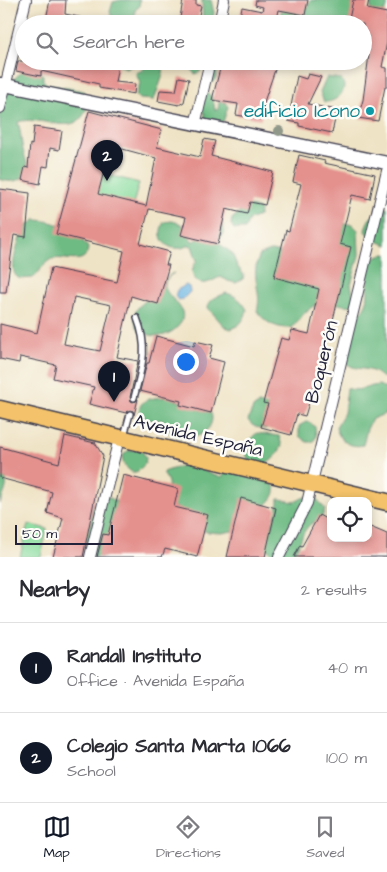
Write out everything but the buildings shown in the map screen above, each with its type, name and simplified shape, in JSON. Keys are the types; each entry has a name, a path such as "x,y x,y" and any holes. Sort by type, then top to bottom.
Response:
{"main road":[{"name":"Avenida España","path":"0,409 387,502"}],"street":[{"path":"22,15 26,0"},
{"path":"220,15 224,0"},
{"path":"0,108 3,84 15,40"},
{"path":"195,125 208,70"},
{"path":"3,84 387,164"},
{"name":"Boquerón","path":"279,557 307,503 314,484 387,171"},
{"path":"90,557 121,438"}],"lane":[{"path":"134,398 145,348 137,318"},
{"path":"121,438 130,414"}],"green space":[{"path":"140,0 139,7 135,10 135,15 111,15 110,12 113,2"},
{"path":"202,0 211,0 213,15 203,15"},
{"path":"311,0 350,0 356,15 281,15 281,10 284,6 302,9 307,7"},
{"path":"371,0 387,0 387,8 384,12 371,14"},
{"path":"23,70 39,71 47,84 84,91 88,102 81,119 74,123 56,124 27,120 18,122 27,171 22,178 9,181 0,179 0,89"},
{"path":"143,70 163,70 154,100 140,99 136,95 140,83 136,73"},
{"path":"191,70 201,70 200,72 195,74"},
{"path":"209,70 218,70 214,82 208,82"},
{"path":"327,77 341,79 344,87 337,98 324,102 320,92"},
{"path":"208,93 213,99 215,110 218,110 219,102 225,102 228,107 223,122 204,120 205,113 201,110 205,94"},
{"path":"100,173 139,183 133,204 95,195"},
{"path":"251,206 259,209 259,216 249,220 245,229 234,229 231,224 232,219"},
{"path":"384,208 387,208 387,245 371,239 365,231 369,219"},
{"path":"35,220 57,224 78,236 88,248 86,254 83,258 73,260 50,260 33,278 23,279 17,277 14,261 17,247 23,231"},
{"path":"172,221 182,224 192,241 195,241 220,223 223,225 224,232 218,243 232,253 237,266 244,275 243,279 236,283 221,277 206,283 198,282 192,272 197,261 192,246 189,245 183,248 171,247 163,240 161,229 164,222"},
{"path":"341,224 352,224 358,230 359,255 351,284 355,305 321,303 310,308 292,328 276,326 268,322 257,311 256,270 260,255 271,251 282,253"},
{"path":"387,254 387,378 372,371 352,367 345,362 349,327 364,308 367,301 369,265 378,256"},
{"path":"174,273 168,278 165,287 181,309 183,314 180,323 173,331 164,335 154,336 140,332 136,324 136,311 139,306 161,288 168,277"},
{"path":"226,293 238,299 247,310 242,322 231,329 225,327 208,308 212,300"},
{"path":"379,385 387,389 387,413 372,419 363,445 358,446 342,440 336,427 344,413 347,388 359,390"},
{"path":"169,397 211,413 211,423 206,431 191,438 182,438 170,434 163,420 148,420 139,414 140,408 145,401"},
{"path":"258,404 268,406 269,426 266,429 256,427 248,420 253,408"},
{"path":"306,422 311,423 315,427 316,437 313,442 307,442 299,436 299,426"},
{"path":"257,433 279,436 282,446 272,460 260,465 249,462 246,453 250,439"},
{"path":"141,449 146,458 145,464 137,472 132,472 123,462 123,456 128,451"},
{"path":"186,464 196,466 222,477 227,468 259,476 273,484 275,490 273,497 248,528 222,533 207,532 202,530 183,512 170,503 168,482 163,472"},
{"path":"0,471 6,479 6,483 0,504"},
{"path":"106,496 116,501 117,506 105,557 75,557 92,520 93,504"},
{"path":"305,497 316,498 325,509 324,513 307,528 298,546 292,553 280,556 273,554 265,545 276,516 278,499 294,502"},
{"path":"28,524 47,529 41,557 20,557"}],"water":[{"path":"186,285 189,287 190,292 183,299 178,300 175,296 177,290"}],"place":[{"name":"edificio Icono","path":"370,111"},
{"name":"Colegio Santa Marta 1066","path":"107,181"},
{"name":"Randall Instituto","path":"114,402"}]}
